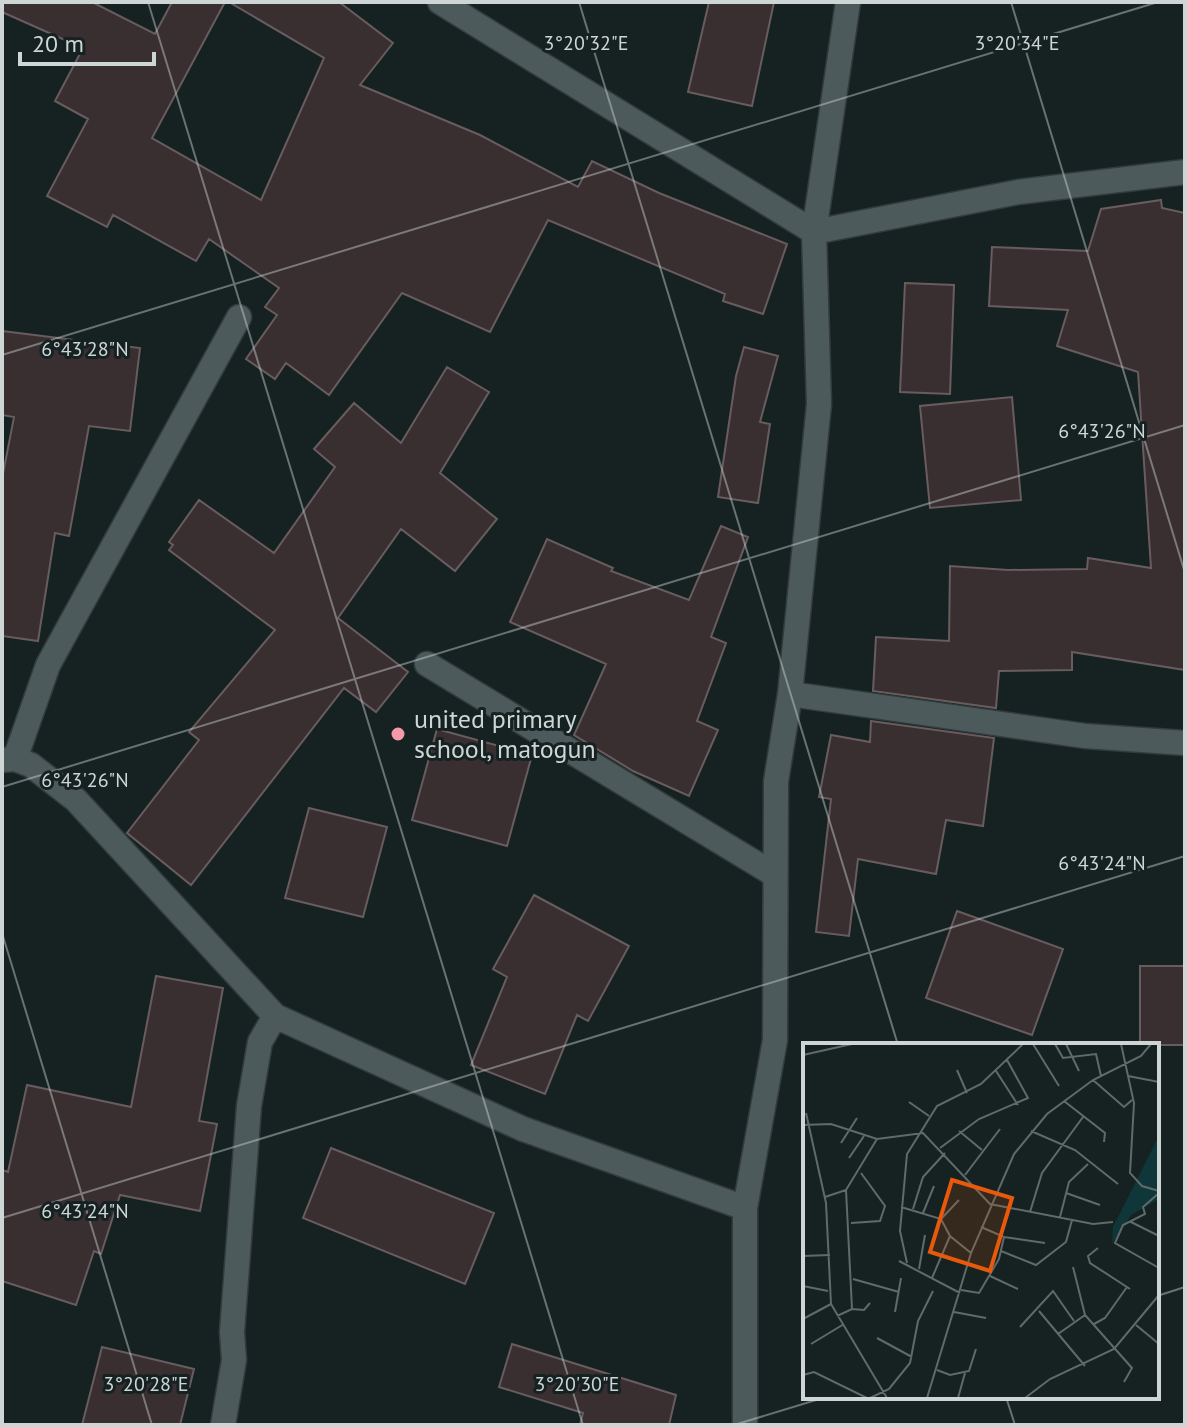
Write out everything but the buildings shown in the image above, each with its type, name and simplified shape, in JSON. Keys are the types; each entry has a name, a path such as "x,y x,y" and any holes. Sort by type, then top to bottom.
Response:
{"street":[{"path":"440,2 814,232 1018,192 1185,172"},
{"path":"745,1425 745,1208 775,1040 776,781 790,694 819,404 814,232 848,2"},
{"path":"239,317 48,665 8,760 31,765 76,800 275,1016 523,1129 745,1208"},
{"path":"427,664 775,875"},
{"path":"790,694 1085,736 1185,743"},
{"path":"223,1425 234,1360 232,1332 249,1106 260,1042 275,1016"}],"place":[{"name":"united primary school, matogun","path":"398,734"}]}
